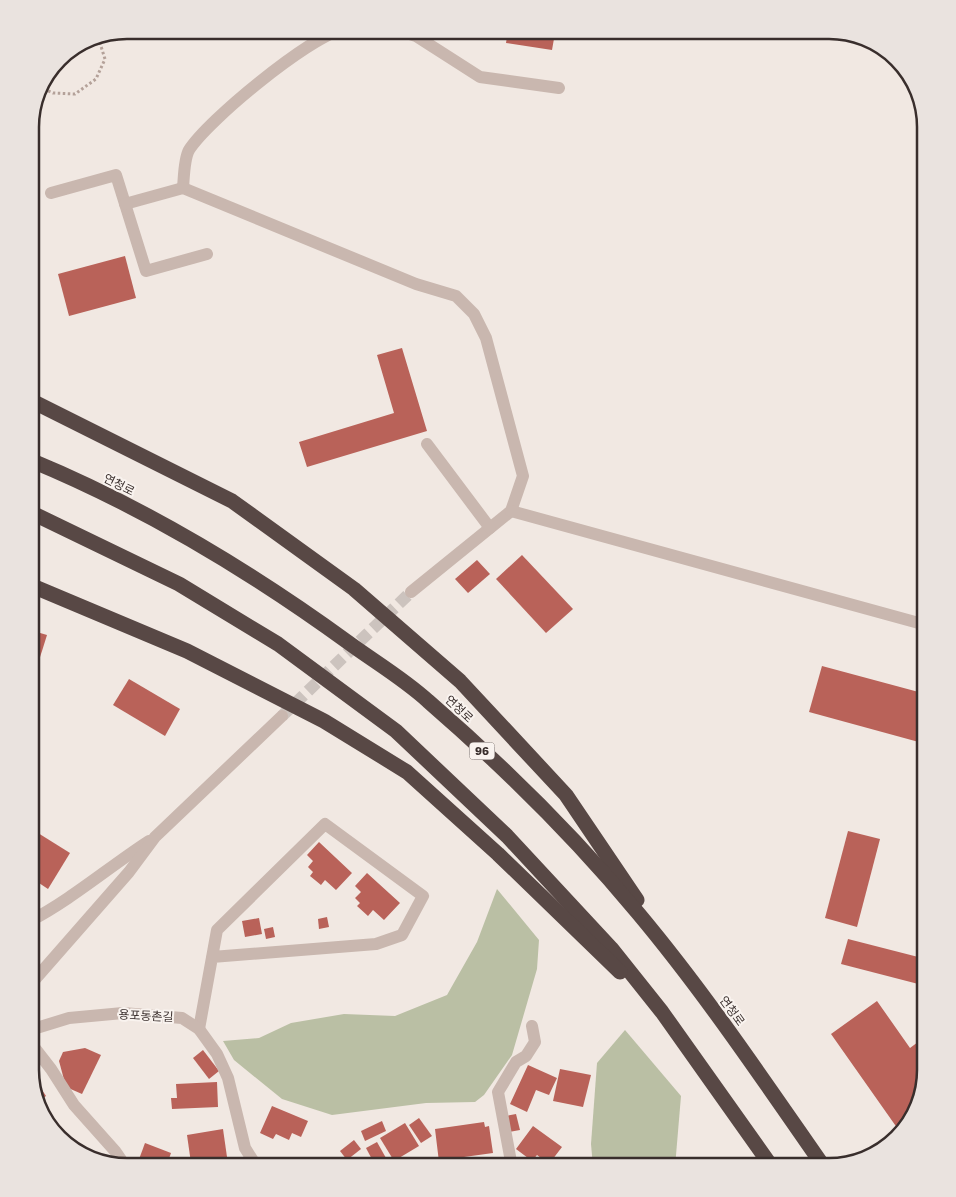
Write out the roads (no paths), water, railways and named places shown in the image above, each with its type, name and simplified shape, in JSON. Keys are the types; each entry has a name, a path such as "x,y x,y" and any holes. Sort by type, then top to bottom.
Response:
{"highway":[{"path":"39,404 232,501 354,589 460,681 566,795 684,970"},
{"name":"연청로","path":"39,464 72,477 205,546 303,610 427,699 544,810 637,912 684,970 818,1158"},
{"path":"39,515 54,521 179,584 278,644 396,731 507,836 612,948 662,1012 766,1158"},
{"path":"39,589 187,651 324,721 407,772 498,854 662,1012"}],"street":[{"path":"183,188 188,152 208,126 304,48 319,39"},
{"path":"421,39 480,77 559,88"},
{"path":"51,193 116,175 146,271 207,254"},
{"path":"125,204 183,188 416,284 456,296 474,314 486,338 523,476 511,511 411,592"},
{"path":"427,444 490,528"},
{"path":"511,511 917,623"},
{"path":"39,975 129,872 155,837 282,716"},
{"path":"199,1029 212,957 217,930 325,824 423,896 402,935 376,944 212,957"},
{"path":"39,916 50,911 111,865 155,837"},
{"name":"용포동촌길","path":"39,1027 69,1018 123,1013 182,1018 199,1029 217,1054 228,1078 245,1148 251,1158"},
{"path":"510,1158 498,1092 516,1062 526,1056 535,1042 532,1026"},
{"path":"39,1054 74,1105 119,1157"}],"tunnel":[{"path":"282,716 411,592"}]}
